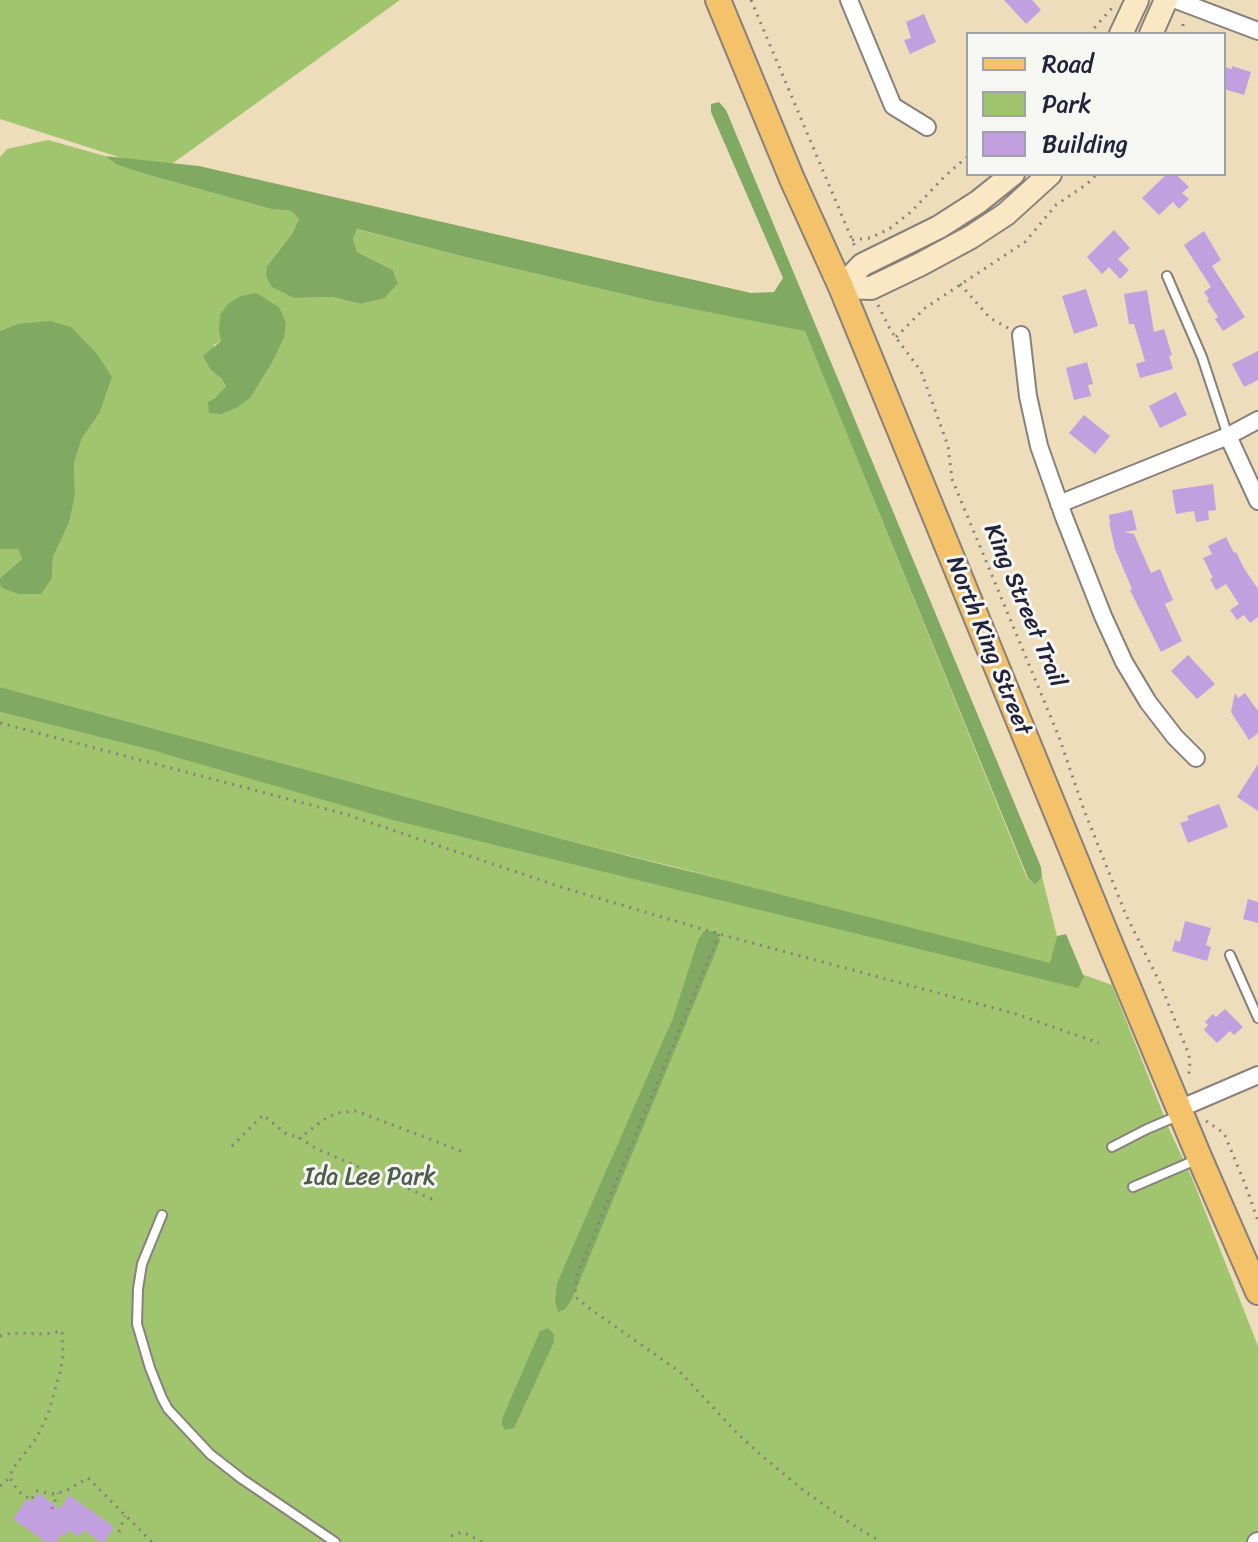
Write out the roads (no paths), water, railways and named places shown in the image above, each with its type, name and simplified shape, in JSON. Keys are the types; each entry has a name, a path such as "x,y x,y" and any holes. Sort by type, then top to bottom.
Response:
{"main road":[{"name":"North King Street","path":"718,0 1185,1108 1200,1159 1258,1292"},
{"path":"1122,32 1137,0"},
{"path":"1152,32 1166,0"},
{"path":"841,287 862,265 939,227 1010,176"},
{"path":"841,287 871,288 921,264 1006,214 1048,176"}],"street":[{"path":"849,0 893,106 927,127"},
{"path":"1176,0 1258,31"},
{"path":"1021,335 1033,422 1049,479 1103,616 1136,683 1161,721 1196,758"},
{"path":"1059,504 1228,436 1258,420"},
{"path":"1228,436 1258,501"},
{"path":"1185,1108 1258,1075"}],"lane":[{"path":"1167,276 1202,357 1228,436"},
{"path":"1230,955 1258,1018"},
{"path":"1112,1147 1185,1108"},
{"path":"1133,1187 1200,1159"},
{"path":"162,1215 142,1264 137,1324 162,1398 168,1409 210,1454 335,1542"}],"park label":[{"name":"Ida Lee Park","path":"370,1178"}]}
